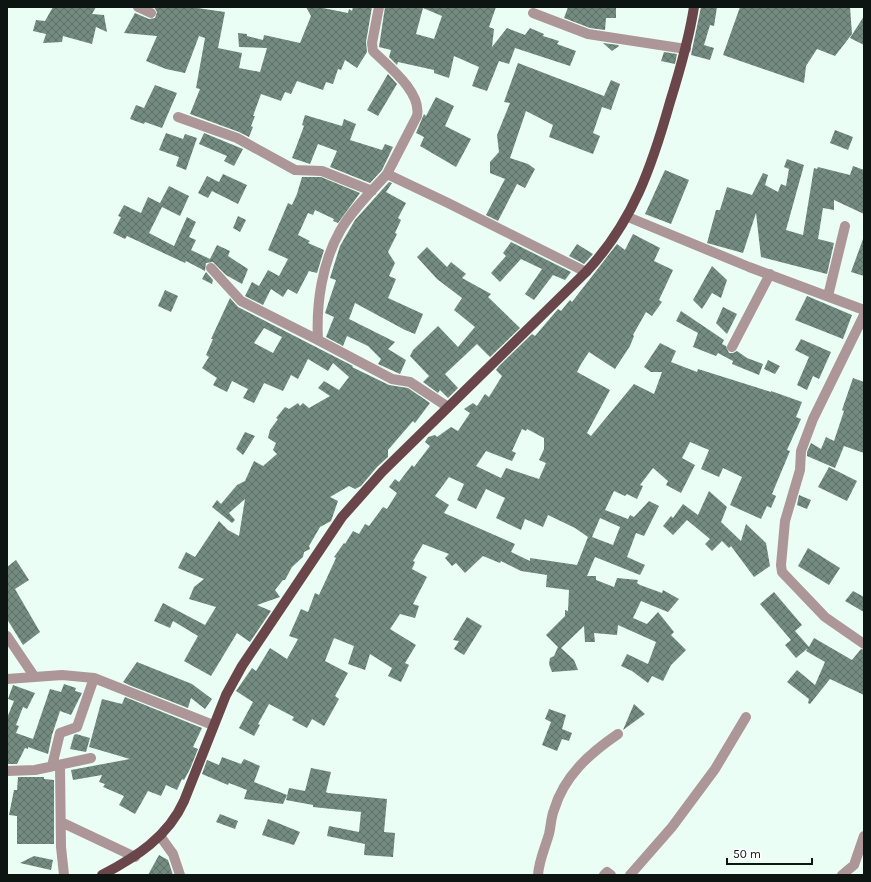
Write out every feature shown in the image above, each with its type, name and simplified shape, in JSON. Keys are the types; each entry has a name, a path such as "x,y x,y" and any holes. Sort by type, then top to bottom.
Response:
{"main road":[{"path":"102,875 135,857 160,836 181,806 226,695 242,666 342,517 364,491 448,407 477,381 603,254 628,216 653,161 686,49 694,7"}],"street":[{"path":"138,7 151,13"},
{"path":"318,340 318,294 334,244 350,216 387,174 417,116 418,106 410,90 372,49 379,7"},
{"path":"533,13 588,34 686,49"},
{"path":"178,117 237,138 295,170 322,171 372,191"},
{"path":"387,174 586,272"},
{"path":"628,216 770,274 864,310"},
{"path":"828,296 845,226"},
{"path":"211,268 241,300 392,379 410,382 448,407"},
{"path":"732,347 770,274"},
{"path":"864,314 813,419 801,451 800,470 785,521 781,565 782,572 825,618 864,644"},
{"path":"7,636 34,676"},
{"path":"7,679 62,675 94,678 213,725"},
{"path":"64,875 56,765 59,734 77,726 94,678"},
{"path":"630,875 672,827 715,769 746,717"},
{"path":"538,875 539,863 549,832 554,809 569,776 598,747 618,734"},
{"path":"7,771 35,770 91,758"},
{"path":"61,822 135,857"},
{"path":"160,836 173,854 180,875"},
{"path":"842,875 854,865 864,836"},
{"path":"604,875 607,872 610,875"}],"building":[{"path":"53,7 96,7 92,14 104,15 107,32 96,27 92,44 63,36 62,42 43,43 46,34 33,31 36,20 45,21"},
{"path":"154,7 190,7 225,12 218,48 242,53 239,68 260,72 267,48 239,47 238,33 247,34 247,36 263,40 264,35 300,43 311,16 306,7 318,7 348,13 349,9 352,11 353,7 372,7 366,42 367,52 357,68 345,60 341,70 338,69 333,84 326,82 323,90 297,81 291,94 285,92 281,101 261,94 253,116 255,116 251,126 253,127 249,137 190,114 200,89 196,88 205,38 199,36 185,73 166,69 146,61 157,36 124,33 135,13 149,19 155,18 157,12"},
{"path":"385,7 496,7 489,27 494,29 492,47 507,28 525,35 530,28 544,34 543,36 559,41 557,44 576,51 570,66 515,48 509,64 499,61 487,91 472,86 479,67 454,56 449,78 434,73 434,70 398,62 397,65 389,57 391,50 379,47","holes":["423,8 442,16 434,39 416,34"]},
{"path":"568,7 616,7 616,18 606,18 605,30 590,28 564,18"},
{"path":"701,7 717,7 714,26 710,25 704,45 714,48 710,60 691,55"},
{"path":"740,7 850,7 852,34 835,56 817,49 806,66 804,83 723,55"},
{"path":"864,16 864,45 850,38"},
{"path":"603,43 618,45 619,46 612,51"},
{"path":"664,52 677,54 675,64 661,61"},
{"path":"518,63 604,96 611,80 620,84 611,110 602,107 593,133 600,136 593,154 549,137 553,125 526,111 510,158 528,164 535,169 525,188 517,184 498,221 486,215 505,179 490,173 490,162 499,152 497,135 510,103 504,102"},
{"path":"388,74 397,84 378,116 367,110"},
{"path":"155,85 177,93 162,128 130,119 136,105 144,108"},
{"path":"436,97 454,106 445,126 471,139 456,167 420,146 424,137 416,133 424,114 426,116"},
{"path":"305,115 342,126 344,119 356,124 350,140 382,150 385,144 393,147 382,170 370,183 330,167 337,151 318,144 310,164 292,158 304,126 302,125"},
{"path":"835,130 853,137 848,150 830,143"},
{"path":"166,133 183,139 185,134 197,138 186,170 176,166 179,157 159,150"},
{"path":"204,133 243,149 234,166 224,161 227,156 199,144"},
{"path":"787,159 804,165 786,230 803,235 814,168 817,169 818,167 850,175 853,166 864,170 864,214 834,200 834,210 823,208 818,239 834,243 827,274 761,257 756,213 743,253 707,243 716,210 720,210 727,187 752,195 763,173 768,175 765,185 778,192 781,184 786,186 789,169 784,167"},
{"path":"665,170 689,180 671,224 645,214"},
{"path":"223,174 247,185 238,204 212,191 208,198 198,193 207,176 219,182"},
{"path":"302,177 321,177 360,193 338,223 333,221 334,219 315,210 313,215 308,213 298,235 310,241 308,243 324,250 317,273 309,271 297,294 288,289 283,297 271,289 263,305 245,296 252,282 259,286 268,270 279,276 288,259 268,250 288,203 292,205"},
{"path":"389,182 392,183 386,192 406,203 398,218 401,220 395,233 397,234 388,252 395,263 389,276 396,279 388,298 423,314 415,334 355,303 349,319 395,342 388,349 406,360 400,374 378,364 381,359 368,346 347,336 343,346 326,337 334,317 325,313 336,280 330,278 340,246 355,220"},
{"path":"169,186 189,196 180,216 162,207 149,233 174,246 187,217 196,222 189,237 196,240 191,250 210,259 217,245 230,251 228,256 248,269 242,284 226,275 213,262 206,263 205,271 186,261 185,263 127,236 125,239 113,233 121,217 118,216 124,205 141,213 148,197 160,203"},
{"path":"238,216 246,220 240,232 233,228"},
{"path":"633,234 660,248 654,261 673,270 659,300 662,302 652,316 646,312 633,335 634,336 630,346 615,369 589,352 581,364 577,372 610,390 587,433 591,436 634,384 654,394 662,372 651,372 644,367 660,343 676,351 671,362 697,372 698,369 802,402 796,417 801,419 787,450 790,451 772,494 776,496 771,508 767,506 761,519 730,505 742,477 723,468 719,477 701,469 709,450 690,442 682,458 695,465 681,493 666,485 668,481 653,468 640,485 643,486 637,499 627,494 625,496 614,491 605,510 628,519 630,515 634,517 649,501 659,506 644,536 636,533 627,557 645,565 640,575 595,557 587,576 596,576 596,580 614,587 617,578 638,580 637,583 640,585 662,593 663,590 679,599 668,612 641,601 633,618 647,624 658,612 674,632 671,635 686,650 671,665 663,681 652,676 648,683 632,671 621,666 627,654 648,664 656,642 618,625 617,635 594,633 595,642 585,642 584,626 561,648 574,660 578,670 552,672 549,664 550,658 554,656 558,647 546,635 565,616 565,610 568,611 569,590 546,587 547,575 521,571 501,561 500,563 483,556 465,573 456,563 452,566 445,558 449,554 423,544 413,561 415,562 412,569 427,577 413,604 419,606 415,618 400,614 390,629 416,645 405,663 409,665 401,682 388,676 392,668 370,654 365,670 348,664 354,646 334,638 325,661 348,673 335,696 339,699 324,726 312,719 307,728 292,720 294,717 269,704 258,724 260,725 254,736 239,728 253,702 236,691 252,668 256,671 270,648 287,659 298,639 289,636 301,609 308,612 315,593 319,595 336,558 334,557 344,543 345,544 353,531 359,534 365,524 369,526 383,507 387,509 397,493 389,487 395,479 399,482 412,465 414,467 430,446 425,442 428,437 435,435 437,437 451,427 458,431 470,413 464,409 473,403 477,406 485,394 489,397 502,376 496,370 499,366 532,334 535,336 558,309 561,311 570,300 572,302 617,244 625,250","holes":["522,429 526,431 527,429 544,438 544,449 539,460 546,463 539,479 506,468 501,478 476,466 486,451 512,461 516,453 512,451","449,477 464,484 457,500 476,509 486,489 505,498 496,518 521,530 525,519 543,527 548,515 575,528 588,537 577,565 530,558 530,561 511,552 515,544 444,513 449,505 435,496","600,518 620,527 613,545 592,537"]},
{"path":"863,239 864,240 864,276 851,272"},
{"path":"511,242 571,272 565,280 553,275 534,300 525,294 542,269 521,259 500,282 491,273 506,256 503,253"},
{"path":"577,244 593,254 584,264 569,256"},
{"path":"427,247 447,267 451,262 466,274 462,278 491,294 488,297 520,328 490,357 477,344 445,374 458,388 448,398 440,390 438,393 423,382 429,376 410,356 413,350 438,326 458,347 475,327 454,310 462,298 437,279 417,257"},
{"path":"712,266 727,280 721,298 712,293 702,309 693,300"},
{"path":"206,272 213,280 212,284 202,279"},
{"path":"165,290 178,296 171,312 158,306"},
{"path":"807,296 852,315 843,339 795,320"},
{"path":"230,298 238,307 353,366 352,367 389,385 408,388 430,403 415,423 413,421 388,450 388,457 377,467 361,486 355,489 349,486 330,497 338,501 331,521 320,527 309,546 310,549 304,552 303,557 292,567 285,580 283,580 275,590 280,597 257,605 271,611 250,642 237,633 211,676 184,661 198,636 173,621 170,628 154,621 163,603 205,625 216,607 189,599 194,587 204,579 178,568 186,552 195,557 219,521 228,530 239,536 245,499 229,513 235,520 232,523 212,507 217,500 221,504 237,485 245,481 254,461 263,466 277,454 273,450 276,443 268,438 270,430 278,419 276,418 285,407 289,409 298,403 300,406 303,403 309,408 330,396 318,388 324,381 339,390 349,377 333,363 328,371 308,359 298,379 291,375 283,391 264,383 254,403 243,398 248,389 232,381 227,392 213,385 217,378 202,368 209,357 206,355 213,339 211,339","holes":["264,328 282,337 273,353 254,343"]},
{"path":"723,307 737,314 727,334 716,323"},
{"path":"681,311 724,340 722,344 726,346 729,353 737,351 747,358 763,364 759,375 732,364 733,361 718,353 716,356 693,347 698,333 676,321"},
{"path":"801,339 831,352 819,379 813,376 807,390 797,385 809,357 795,350"},
{"path":"768,360 780,366 775,374 764,369"},
{"path":"853,378 864,382 864,453 844,446 835,468 807,456 807,452 811,443 821,449 826,437 834,441 844,411 842,410"},
{"path":"245,432 255,436 243,455 236,449"},
{"path":"829,467 857,481 847,501 818,487"},
{"path":"709,491 727,507 721,522 741,541 746,524 766,543 770,566 754,577 731,546 729,548 722,541 712,551 705,544 710,539 687,520 673,535 663,526 671,516 673,518 683,504 698,515"},
{"path":"799,495 811,500 807,509 797,505"},
{"path":"808,548 840,568 829,585 798,566"},
{"path":"16,560 29,580 15,589 40,632 23,645 7,619 7,567"},
{"path":"853,591 864,597 864,612 845,601"},
{"path":"774,592 802,625 795,631 809,647 814,638 852,660 861,649 864,650 864,695 830,679 810,704 808,703 809,699 787,682 797,670 815,685 825,662 806,651 808,648 796,658 785,645 791,640 760,604"},
{"path":"467,617 482,626 464,655 454,649 459,641 453,640"},
{"path":"137,662 192,684 212,699 205,709 191,698 188,708 123,682"},
{"path":"64,684 76,688 75,691 82,693 71,715 60,711 52,735 48,754 28,747 28,749 25,748 17,764 7,764 7,718 14,701 8,699 13,685 35,693 27,709 23,707 16,725 19,726 16,733 33,739 50,689 61,692"},
{"path":"125,697 202,728 193,747 198,749 190,769 184,780 182,779 177,790 166,785 161,796 148,791 135,814 119,805 124,796 103,787 105,784 99,782 102,775 73,780 71,770 130,759 89,747 102,699 122,704"},
{"path":"634,704 645,714 623,730"},
{"path":"549,709 566,715 562,729 572,733 569,741 562,739 557,751 542,745 551,722 545,719"},
{"path":"76,734 90,738 86,752 70,749 74,735"},
{"path":"222,757 241,764 244,759 260,766 254,782 287,795 283,804 244,799 247,790 229,783 228,785 202,774 207,760 219,765"},
{"path":"311,768 331,772 326,792 328,793 387,799 384,832 395,833 393,857 364,855 365,844 327,836 329,826 359,832 361,812 313,807 313,805 286,800 289,788 305,791"},
{"path":"18,777 44,777 44,779 54,780 54,844 17,844 17,816 9,815 14,790 17,790"},
{"path":"220,814 238,821 235,829 216,822"},
{"path":"268,819 300,832 294,845 262,835"},
{"path":"159,855 168,860 173,875 148,875"},
{"path":"34,856 53,860 51,870 20,863"}]}
